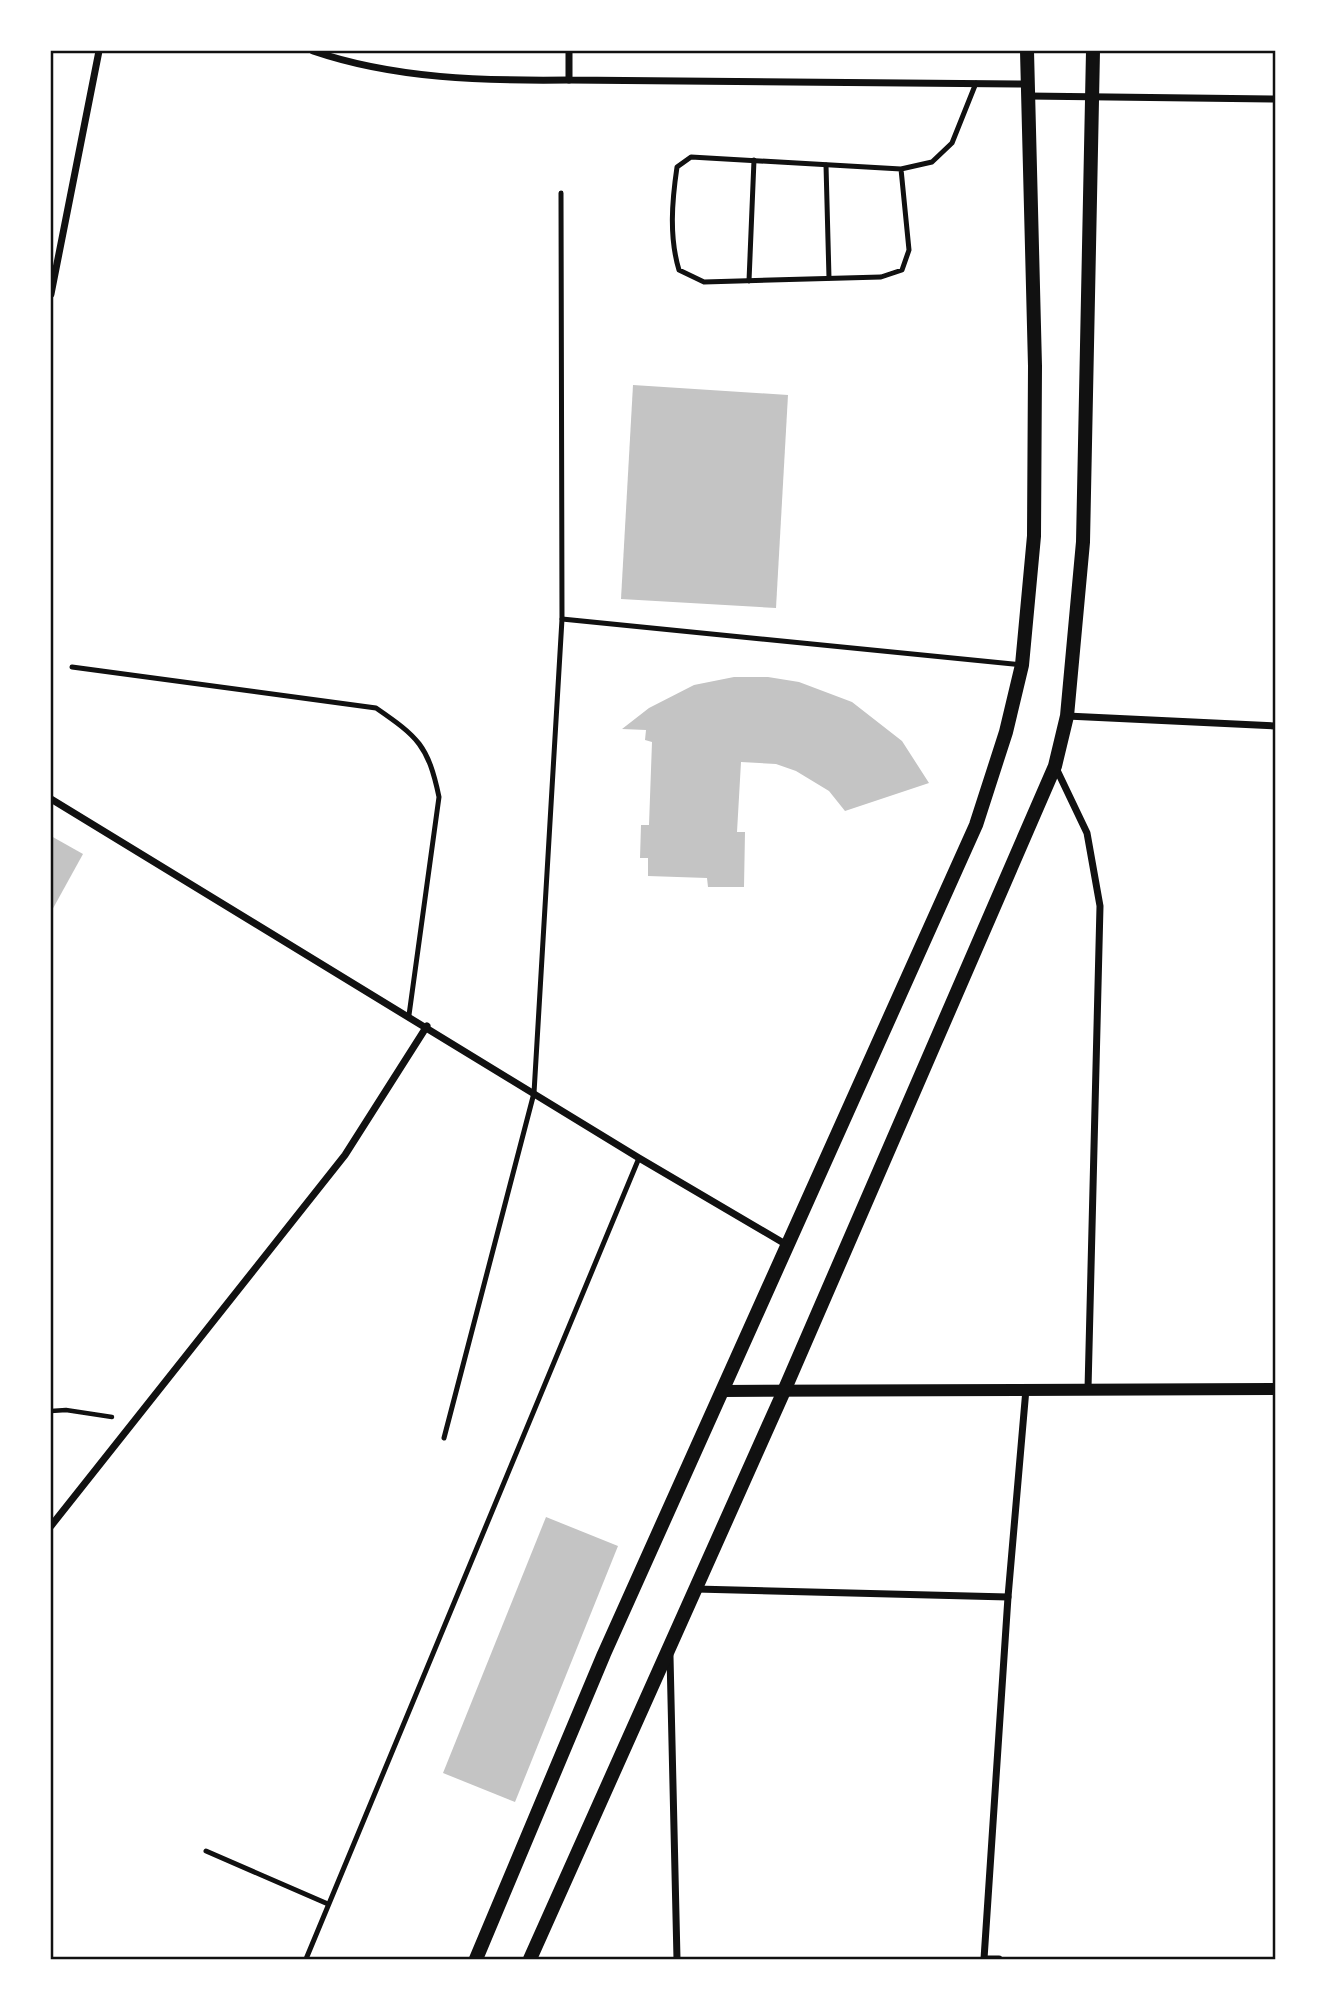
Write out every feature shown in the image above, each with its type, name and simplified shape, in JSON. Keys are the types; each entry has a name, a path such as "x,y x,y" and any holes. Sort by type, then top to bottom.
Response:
{"main road":[{"path":"476,1959 604,1654 976,825 1006,732 1022,664 1034,510 1035,366 1027,51"},
{"path":"530,1959 784,1391 1055,766 1066,716 1083,542 1094,51"}],"street":[{"path":"51,294 99,51"},
{"path":"313,51 393,70 482,82 569,80 976,83 1095,97 1275,99"},
{"path":"569,51 569,80"},
{"path":"1066,716 1275,726"},
{"path":"1055,766 1087,833 1100,906 1088,1389"},
{"path":"51,799 409,1015 639,1158 787,1245"},
{"path":"51,1526 345,1155 427,1026"},
{"path":"999,1959 984,1959 1008,1597 1026,1389"},
{"path":"722,1391 1275,1389"},
{"path":"695,1588 1008,1597"},
{"path":"670,1642 677,1959"}],"lane":[{"path":"901,169 909,250 902,270 881,277 704,282 679,270 672,249 677,167 691,157 901,169 932,162 952,143 976,83"},
{"path":"749,281 754,160"},
{"path":"826,164 829,278"},
{"path":"444,1438 534,1093 562,619 561,193"},
{"path":"562,619 1022,664"},
{"path":"72,667 376,708 414,734 432,762 439,797 409,1015"},
{"path":"306,1959 639,1158"},
{"path":"206,1850 328,1905"}],"path":[{"path":"51,1411 66,1410 134,1421"}],"building":[{"path":"633,385 788,395 776,608 621,599"},
{"path":"734,677 768,677 799,682 852,702 902,741 929,783 845,811 829,791 796,771 776,764 741,762 737,832 745,832 744,887 708,887 707,878 648,876 648,858 640,858 641,825 649,825 652,742 645,740 646,730 622,729 649,708 694,685"},
{"path":"51,836 83,854 51,912"},
{"path":"546,1517 618,1546 515,1802 443,1773"}]}
